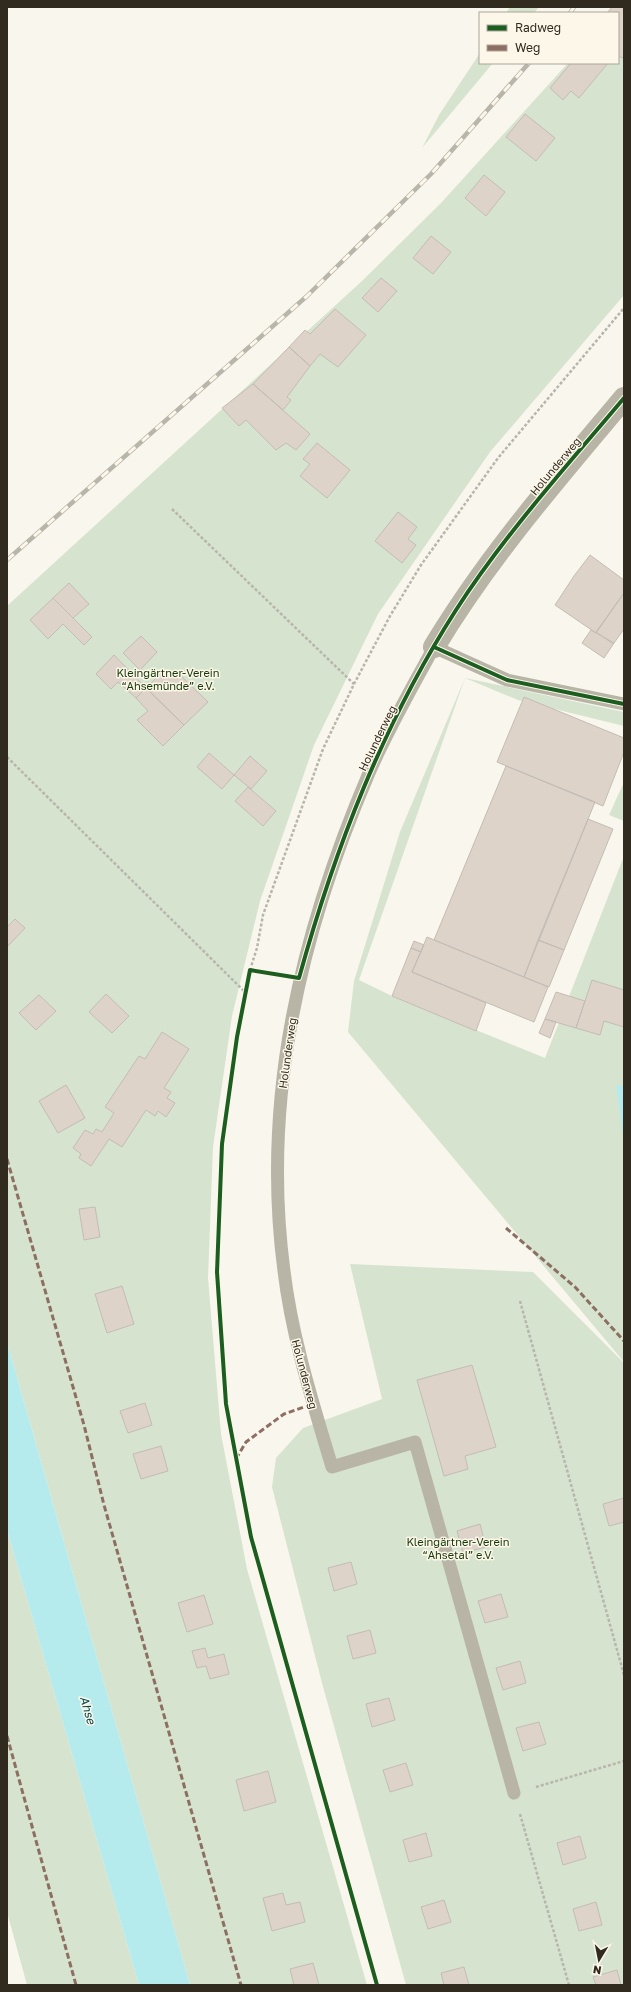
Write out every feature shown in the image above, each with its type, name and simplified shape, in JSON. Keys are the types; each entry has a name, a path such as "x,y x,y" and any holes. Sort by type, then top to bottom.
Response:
{"street":[{"name":"Holunderweg","path":"434,647 483,572 539,499 624,398"}],"lane":[{"path":"434,647 507,680 624,704"},
{"name":"Holunderweg","path":"434,647 369,772 323,894 299,978 290,1021 282,1083 277,1146 279,1225 289,1306 313,1404 332,1467 415,1442 514,1793"}],"path":[{"path":"250,970 257,948 263,915 284,853 323,749 354,684 390,616 420,565 498,458 624,308"},
{"path":"172,509 354,684"},
{"path":"7,757 246,993"},
{"path":"520,1301 624,1675"},
{"path":"569,1985 514,1793 624,1761"}],"green space":[{"path":"510,7 539,7 535,12 507,12"},
{"name":"Kleingärtner-Verein “Ahsemünde” e.V.","path":"624,7 624,295 490,452 378,614 314,745 260,901 232,1016 213,1147 208,1278 221,1434 247,1569 367,1985 190,1985 7,1342 7,606 362,281 441,203 567,64 619,64 619,12"},
{"path":"479,55 479,64 492,64 422,148 439,115"},
{"path":"465,678 624,712 624,726 518,700"},
{"path":"465,678 359,980 392,996 545,1058 624,856 624,1362 348,1032 354,981 400,832"},
{"path":"624,782 624,821 609,815"},
{"name":"Kleingärtner-Verein “Ahsetal” e.V.","path":"350,1264 533,1272 624,1363 624,1985 406,1985 322,1683 272,1487 276,1458 303,1428 382,1399"},
{"path":"7,1530 139,1985 27,1985 7,1912"}],"water":[{"path":"616,1085 624,1086 624,1142"},
{"name":"Ahse","path":"7,1342 190,1985 139,1985 7,1530"}],"building":[{"path":"612,7 624,7 624,56 622,58 619,56 619,12 608,12"},
{"path":"570,64 607,64 579,98 571,91 563,100 550,88"},
{"path":"525,114 555,138 536,161 506,137"},
{"path":"484,175 505,192 486,216 465,198"},
{"path":"431,236 451,252 433,274 413,258"},
{"path":"381,278 397,291 378,312 362,298"},
{"path":"335,309 366,335 338,367 320,354 310,366 289,347 305,330 310,334"},
{"path":"289,347 310,366 287,397 291,400 283,410 253,384"},
{"path":"253,384 310,434 296,450 286,443 276,450 246,420 239,426 222,408"},
{"path":"317,443 350,470 327,498 300,476 310,464 303,459"},
{"path":"398,512 417,527 408,539 416,545 402,563 375,541"},
{"path":"590,555 624,580 624,593 596,633 555,605"},
{"path":"69,583 89,604 73,618 53,598"},
{"path":"624,593 624,629 614,643 612,643 596,632"},
{"path":"53,598 92,637 84,645 63,624 48,639 30,620"},
{"path":"591,630 614,643 604,658 582,643"},
{"path":"141,636 157,652 140,670 123,653"},
{"path":"114,655 146,688 136,698 118,682 111,689 96,674"},
{"path":"163,671 171,679 177,672 208,702 184,725 146,688"},
{"path":"146,688 184,725 163,746 137,720 148,711 136,698"},
{"path":"524,697 624,738 624,752 603,806 497,762"},
{"path":"209,753 234,775 222,789 197,767"},
{"path":"250,756 267,771 251,789 234,775"},
{"path":"506,766 595,802 524,977 434,940"},
{"path":"248,787 276,811 263,826 235,801"},
{"path":"588,819 613,829 564,950 538,940"},
{"path":"15,919 25,928 7,947 7,927"},
{"path":"427,937 548,987 534,1022 412,972"},
{"path":"538,940 564,950 549,987 524,977"},
{"path":"414,941 424,945 421,952 411,948"},
{"path":"411,948 421,952 412,972 486,1003 476,1031 392,996"},
{"path":"592,980 624,990 624,1027 604,1021 600,1035 576,1028"},
{"path":"556,992 585,1001 576,1028 545,1019"},
{"path":"106,994 129,1016 112,1033 89,1012"},
{"path":"39,995 56,1011 36,1030 19,1013"},
{"path":"545,1019 556,1022 550,1038 539,1033"},
{"path":"162,1032 189,1049 164,1088 171,1092 167,1098 175,1103 166,1117 158,1111 155,1116 146,1110 122,1147 109,1139 91,1166 79,1158 81,1154 73,1148 85,1130 93,1134 96,1129 102,1132 114,1113 105,1107 139,1056 145,1059"},
{"path":"66,1085 85,1118 58,1133 39,1101"},
{"path":"95,1207 100,1237 84,1240 79,1209"},
{"path":"122,1286 134,1324 107,1333 95,1294"},
{"path":"472,1365 496,1447 465,1456 468,1469 444,1476 417,1380"},
{"path":"145,1403 152,1425 128,1433 120,1411"},
{"path":"161,1446 168,1471 141,1479 133,1454"},
{"path":"624,1498 624,1522 609,1526 603,1504"},
{"path":"480,1524 486,1547 463,1553 457,1531"},
{"path":"351,1562 357,1584 334,1591 328,1568"},
{"path":"501,1594 508,1617 485,1623 478,1601"},
{"path":"204,1595 213,1624 187,1632 178,1603"},
{"path":"370,1630 376,1653 353,1659 347,1636"},
{"path":"205,1648 208,1658 224,1654 229,1674 210,1679 206,1666 197,1668 192,1651"},
{"path":"520,1661 526,1683 503,1690 496,1668"},
{"path":"389,1698 395,1720 372,1727 366,1704"},
{"path":"539,1722 546,1744 523,1751 516,1728"},
{"path":"406,1763 413,1785 390,1792 383,1770"},
{"path":"268,1771 276,1802 244,1811 236,1780"},
{"path":"426,1833 432,1856 409,1862 403,1840"},
{"path":"580,1836 586,1858 563,1865 557,1843"},
{"path":"283,1893 286,1905 300,1902 305,1922 272,1931 263,1898"},
{"path":"444,1900 451,1922 428,1929 421,1907"},
{"path":"596,1902 602,1925 579,1931 573,1909"},
{"path":"313,1963 319,1985 294,1985 290,1969"},
{"path":"464,1967 469,1985 444,1985 441,1973"},
{"path":"617,1970 621,1985 596,1985 593,1977"}],"railway":[{"path":"571,12 574,7"},
{"path":"7,560 307,296 431,174 528,64"}],"marked path":[{"path":"7,1159 84,1425 104,1505 241,1985"},
{"path":"506,1228 575,1287 624,1341"},
{"path":"236,1459 246,1442 284,1414 313,1404"},
{"path":"7,1736 76,1985"}],"cycle path":[{"path":"377,1985 251,1537 226,1404 217,1272 222,1144 237,1037 250,970 299,978 328,882 345,834 364,788 406,697 456,610 515,528 624,398"},
{"path":"434,647 507,680 624,704"}]}
